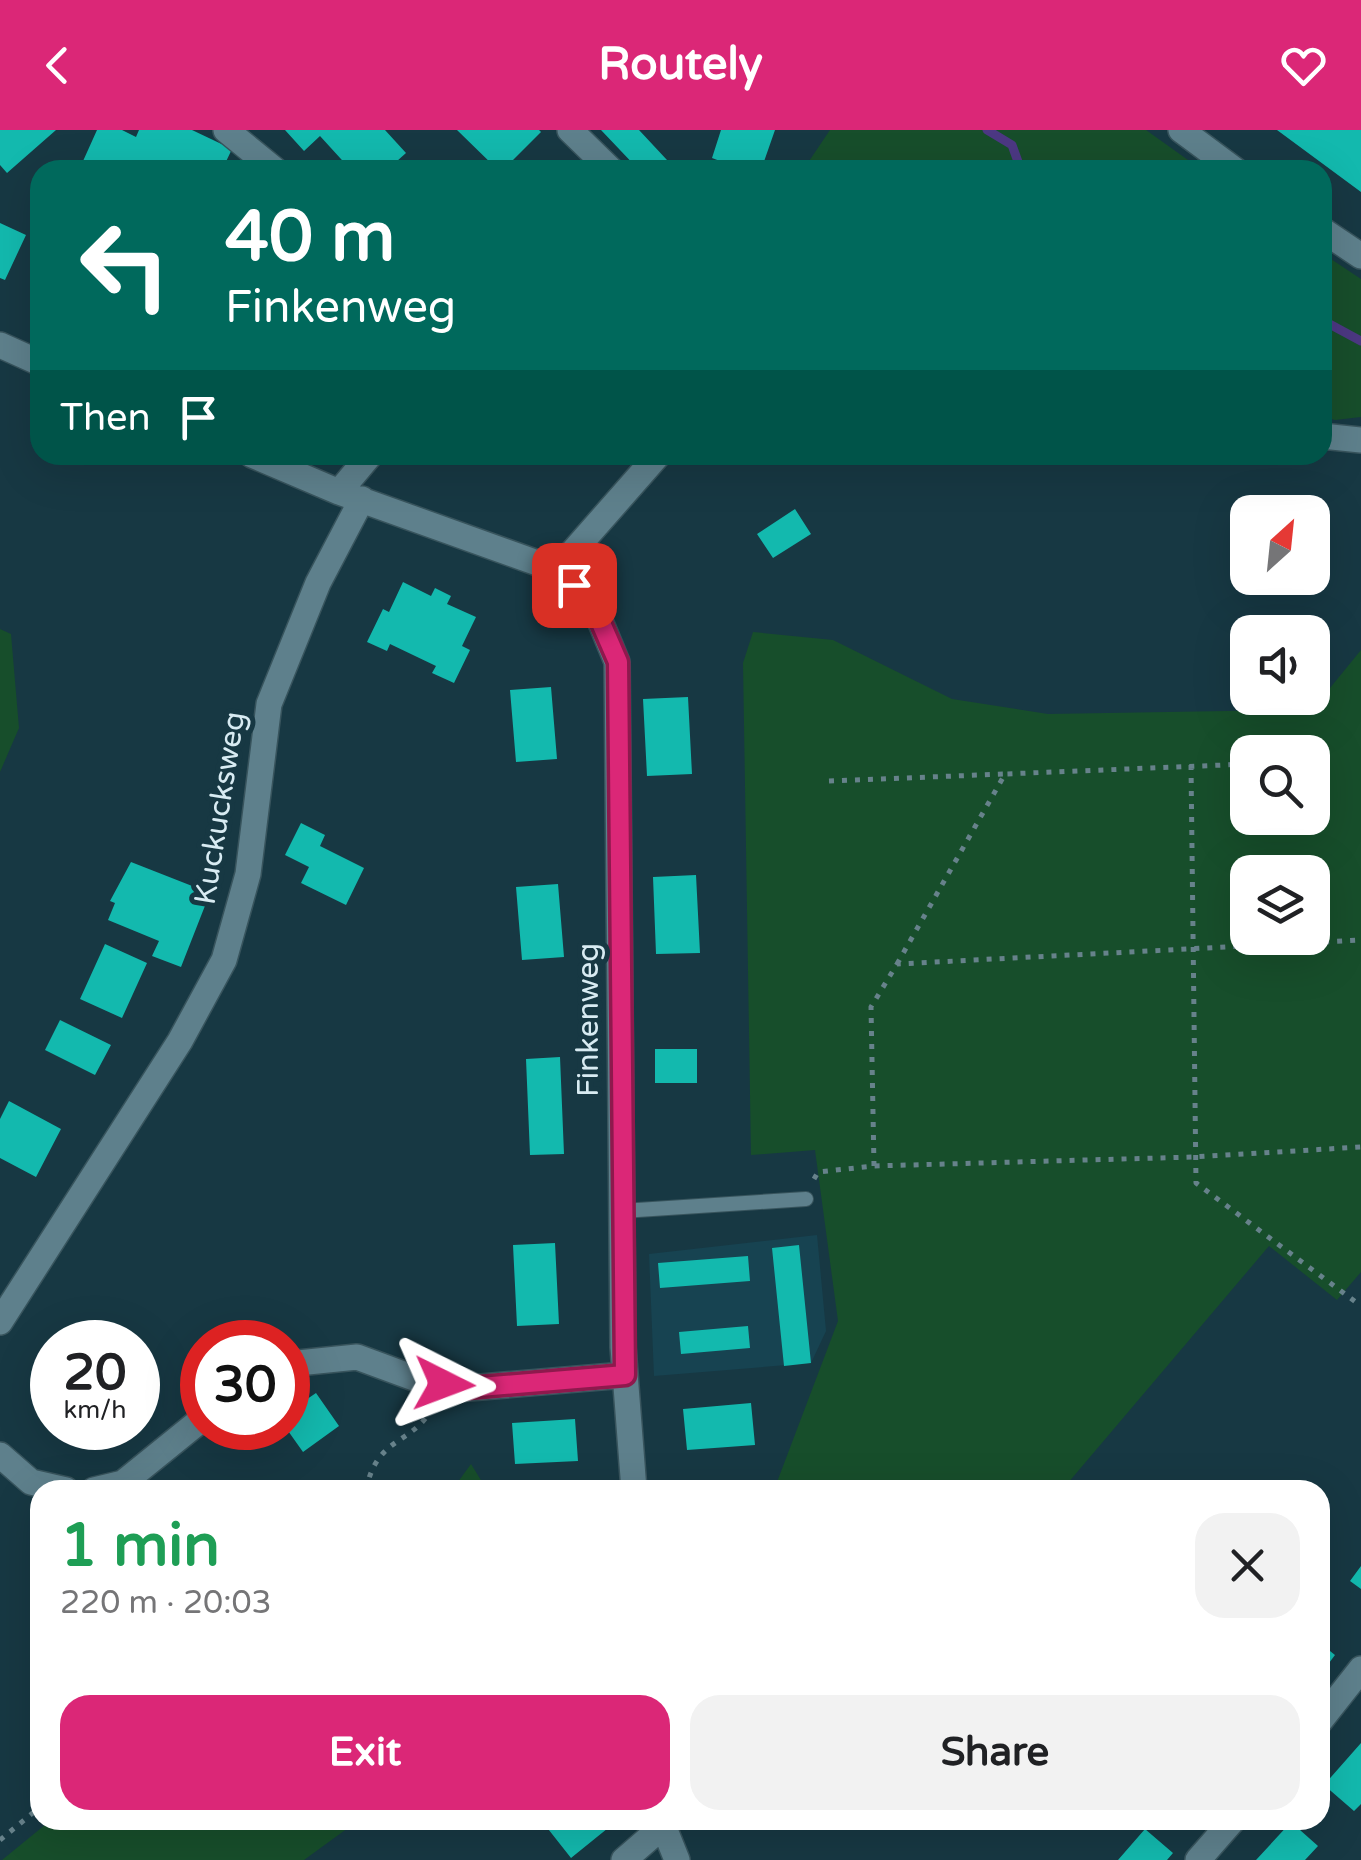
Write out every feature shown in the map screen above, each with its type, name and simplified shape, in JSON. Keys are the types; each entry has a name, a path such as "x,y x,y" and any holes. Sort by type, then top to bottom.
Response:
{"street":[{"path":"226,130 264,160"},
{"path":"570,130 602,160"},
{"path":"1181,130 1222,160"},
{"path":"1332,237 1361,256"},
{"path":"0,345 30,358"},
{"path":"1332,437 1361,440"},
{"path":"276,465 557,570 649,465"},
{"name":"Kuckucksweg","path":"0,1322 180,1042 224,960 248,874 269,704 365,465"},
{"name":"Finkenweg","path":"557,570 591,600 618,662 625,1375 633,1480"},
{"path":"310,1362 357,1357 414,1378 486,1387 625,1375"},
{"path":"127,1480 180,1438"},
{"path":"0,1455 30,1482"},
{"path":"1330,1708 1361,1669"},
{"path":"624,1860 656,1830"},
{"path":"664,1830 676,1860"},
{"path":"1198,1860 1224,1830"}],"lane":[{"path":"622,1211 806,1198"}],"path":[{"path":"828,781 1230,764"},
{"path":"1191,765 1196,1183 1361,1306"},
{"path":"874,1166 871,1008 1005,774"},
{"path":"897,964 1361,940"},
{"path":"806,1198 818,1172 874,1166 1194,1157 1361,1147"},
{"path":"368,1480 383,1450 430,1415 444,1384"},
{"path":"0,1840 30,1815"}],"shaded area":[{"path":"817,1235 826,1331 811,1363 654,1376 649,1254"}],"green space":[{"path":"830,130 1146,130 1188,160 810,160"},
{"path":"1332,260 1361,279 1361,417 1335,420"},
{"path":"0,629 11,634 19,728 0,772"},
{"path":"753,632 833,640 952,699 1048,714 1230,711 1230,715 1330,715 1330,688 1361,650 1361,1272 1337,1300 1269,1246 1070,1480 778,1480 838,1321 815,1150 751,1155 743,663"},
{"path":"471,1464 481,1480 459,1480"},
{"path":"39,1830 345,1830 304,1860 2,1860"}],"building":[{"path":"0,130 56,130 7,173 0,165"},
{"path":"97,130 122,130 136,137 139,130 192,130 232,149 227,160 84,160"},
{"path":"285,130 385,130 406,153 398,160 342,160 320,136 304,151"},
{"path":"457,130 541,132 513,160 488,160"},
{"path":"601,130 639,130 667,160 630,160"},
{"path":"721,130 775,130 764,160 712,158"},
{"path":"1277,130 1361,130 1361,192 1332,171 1332,160 1318,160"},
{"path":"0,223 26,235 5,280 0,278"},
{"path":"795,509 811,534 773,558 757,534"},
{"path":"403,582 431,596 435,588 451,596 447,604 476,617 462,646 470,650 454,683 432,673 436,666 390,644 387,651 367,642 383,609 389,612"},
{"path":"551,687 557,759 516,762 510,690"},
{"path":"688,697 692,774 647,776 643,699"},
{"path":"301,823 325,835 320,846 364,868 346,905 301,883 309,867 285,855"},
{"path":"131,862 210,893 181,967 152,956 159,941 108,920 115,903 110,901"},
{"path":"696,875 700,953 656,954 653,877"},
{"path":"558,884 564,957 522,960 516,887"},
{"path":"105,944 147,963 122,1018 80,999"},
{"path":"60,1020 111,1045 95,1075 45,1050"},
{"path":"655,1049 697,1049 697,1083 655,1083"},
{"path":"560,1057 564,1154 530,1155 526,1059"},
{"path":"9,1101 61,1129 36,1177 0,1158 0,1119"},
{"path":"555,1243 559,1324 517,1326 513,1245"},
{"path":"799,1245 811,1363 784,1366 772,1248"},
{"path":"748,1256 750,1281 660,1288 658,1263"},
{"path":"748,1326 750,1348 681,1354 679,1332"},
{"path":"316,1393 339,1426 310,1447 310,1397"},
{"path":"751,1403 755,1445 687,1450 683,1409"},
{"path":"575,1419 578,1461 515,1464 512,1423"},
{"path":"1361,1566 1361,1589 1350,1581"},
{"path":"1361,1743 1361,1804 1354,1811 1330,1790 1330,1778"},
{"path":"549,1830 606,1830 571,1858"},
{"path":"1144,1830 1173,1853 1167,1860 1118,1860"},
{"path":"1284,1830 1300,1830 1318,1846 1305,1860 1256,1860"}],"waterway":[{"path":"987,130 1012,145 1017,160"},
{"path":"1332,325 1361,341"}],"route":[{"path":"444,1384 468,1388 537,1385 625,1375 618,662 591,600 574,585"}]}
